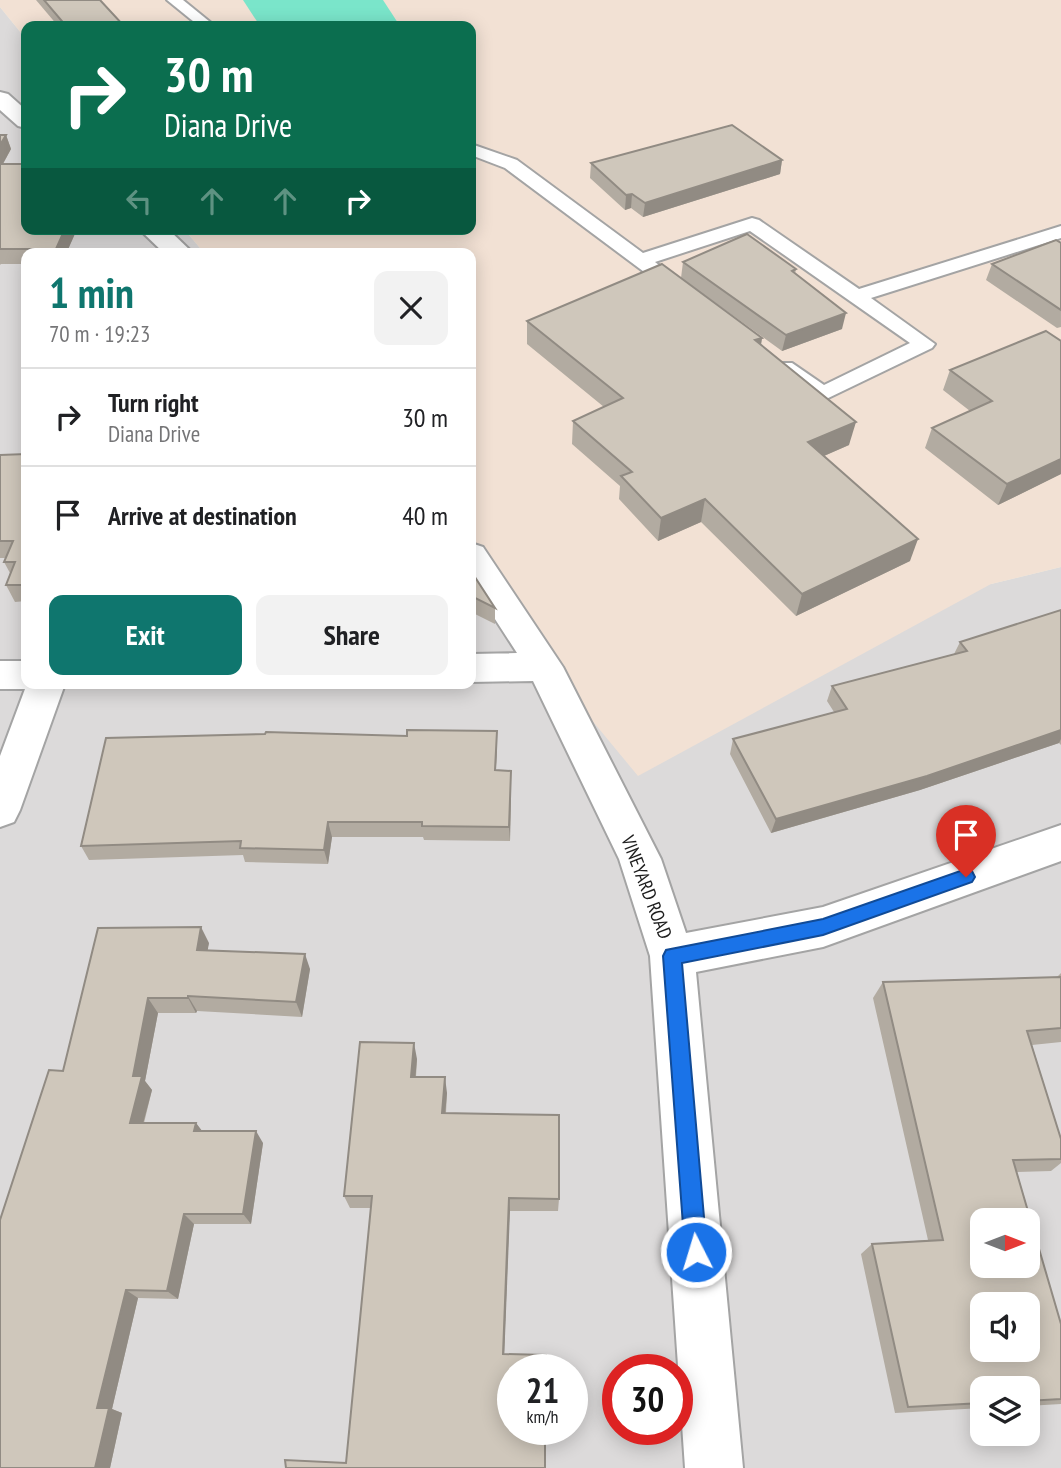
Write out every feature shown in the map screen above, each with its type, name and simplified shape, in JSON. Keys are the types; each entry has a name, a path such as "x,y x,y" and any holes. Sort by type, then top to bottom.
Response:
{"street":[{"path":"0,99 21,117"},
{"path":"159,235 174,248"},
{"name":"VINEYARD ROAD","path":"476,563 545,667 640,859 672,956 714,1468"},
{"path":"476,668 545,667"},
{"path":"0,675 21,675"},
{"path":"0,810 44,689"},
{"path":"672,956 823,927 1061,843"}],"lane":[{"path":"174,0 201,21"},
{"path":"476,151 511,164 694,300"},
{"path":"641,260 752,224 925,344 822,394 769,355"},
{"path":"856,296 1061,232"}],"shaded area":[{"path":"0,0 1061,0 1061,567 991,584 638,776 476,580 476,248 200,248 189,235 476,235 476,21 21,21 21,33 0,7"},
{"path":"0,7 21,33 21,235 189,235 200,248 21,248 21,689 476,689 476,574 991,584 1061,567 1061,1468 0,1468"}],"green space":[{"path":"243,0 383,0 397,21 257,21"}],"building":[{"path":"44,0 100,0 119,21 62,21"},
{"path":"732,125 782,160 645,203 632,194 626,195 591,163"},
{"path":"0,164 21,164 21,235 62,235 56,248 0,249"},
{"path":"747,234 796,269 792,271 846,313 786,335 683,262"},
{"path":"1056,240 1061,243 1061,310 992,264"},
{"path":"662,264 762,338 755,340 856,422 808,442 918,539 802,594 705,499 661,518 621,476 632,472 573,421 623,398 527,321"},
{"path":"1046,331 1061,341 1061,459 1007,484 932,428 992,401 950,370"},
{"path":"21,454 21,585 6,585 15,562 4,562 13,541 0,541 0,455"},
{"path":"476,579 495,608 476,598"},
{"path":"1061,610 1061,730 927,776 776,819 733,739 847,709 832,686 967,651 960,642"},
{"path":"407,730 497,731 495,770 511,771 509,827 422,826 422,822 328,822 324,850 240,848 241,841 81,846 106,738 266,732 407,736"},
{"path":"201,927 197,950 305,954 296,1002 188,996 148,998 133,1076 142,1076 130,1123 196,1123 194,1131 256,1131 243,1214 184,1214 167,1291 126,1290 97,1408 109,1408 95,1468 0,1468 0,1220 49,1070 63,1071 98,928"},
{"path":"1061,977 1061,1028 1027,1031 1061,1139 1061,1159 1013,1160 1027,1208 970,1208 970,1278 1040,1278 1040,1252 1061,1324 1061,1399 1040,1400 1040,1376 970,1376 970,1404 908,1407 872,1244 943,1240 883,982"},
{"path":"360,1042 414,1043 411,1077 445,1077 442,1113 559,1115 559,1199 509,1198 503,1354 497,1354 497,1445 545,1445 545,1468 286,1468 285,1460 346,1463 372,1196 344,1196"}],"route":[{"path":"696,1252 672,956 823,927 966,877"}]}
